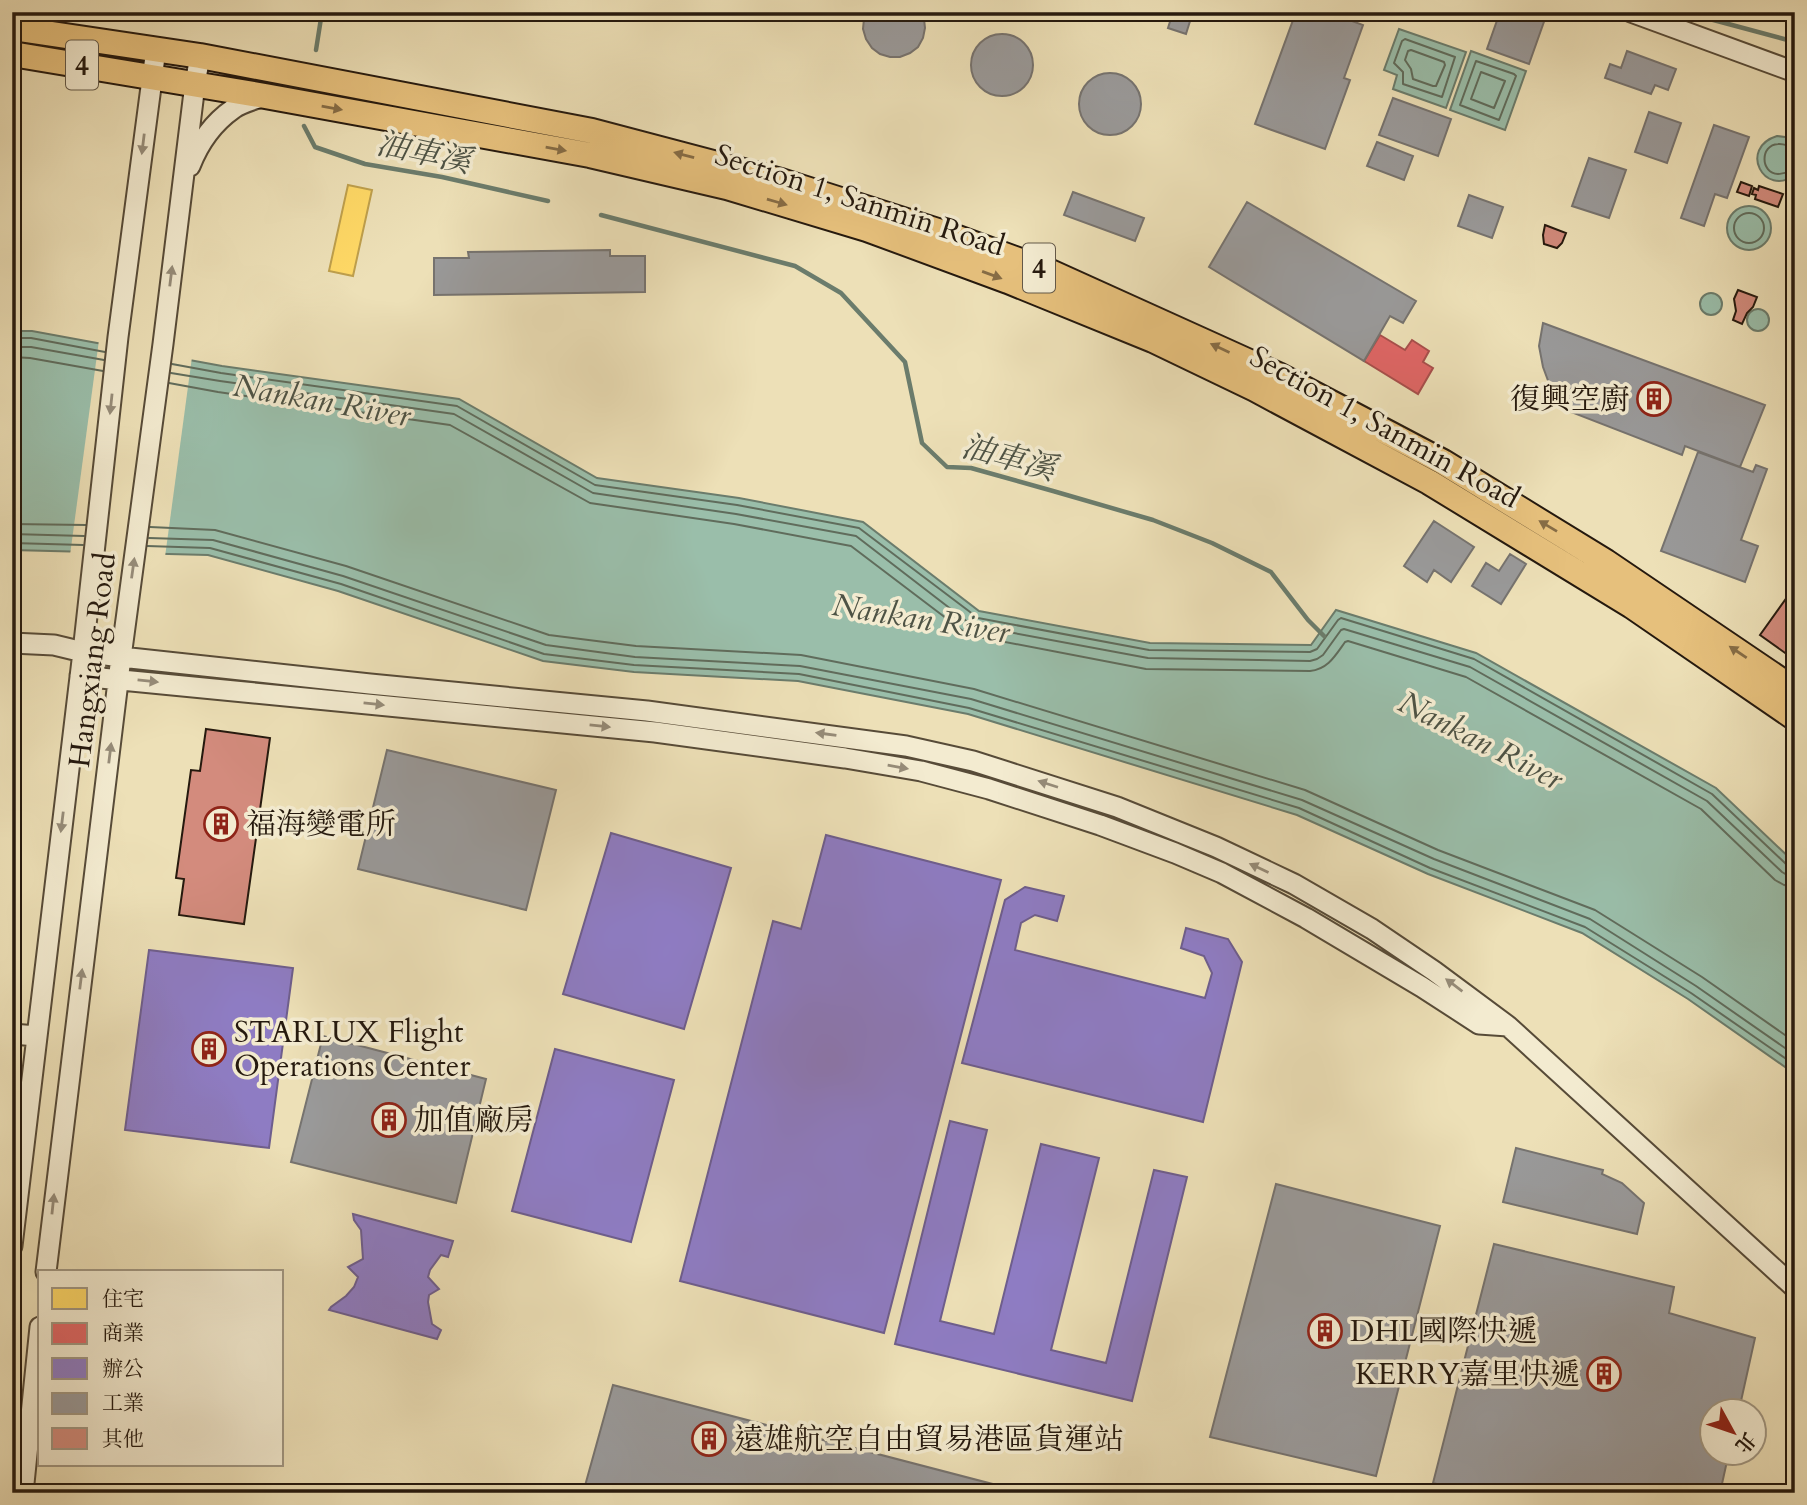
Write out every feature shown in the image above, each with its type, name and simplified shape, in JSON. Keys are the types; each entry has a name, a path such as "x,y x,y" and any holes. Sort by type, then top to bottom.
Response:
{"main road":[{"name":"Section 1, Sanmin Road","path":"12,28 200,56 592,131 781,181 944,233 1048,271 1278,375 1443,462 1606,562 1795,690"},
{"name":"Section 1, Sanmin Road","path":"12,54 151,76 590,155 727,187 867,229 1020,286 1153,340 1255,389 1429,482 1632,606 1795,718"}],"street":[{"path":"1631,12 1795,72"},
{"name":"Hangxiang Road","path":"12,1246 118,337 156,49"},
{"name":"Hangxiang Road","path":"46,1270 121,657 200,56"},
{"path":"183,186 195,154 212,127 235,107 265,96"},
{"path":"12,643 54,645 84,642 121,657 647,711 905,746 973,761 1117,807 1216,847 1294,884 1382,936 1434,971 1508,1026 1795,1288"},
{"path":"80,676 655,732 921,771 989,789 1100,825 1222,873 1307,918 1479,1024 1508,1026"},
{"path":"12,1034 37,1036"},
{"path":"23,1493 38,1347"}],"water":[{"path":"1399,29 1466,52 1446,108 1393,89 1397,75 1384,70"},
{"path":"1471,51 1526,71 1505,130 1450,110"},
{"path":"1777,136 1795,143 1795,175 1784,180 1765,176 1757,160 1759,150 1765,142"},
{"path":"1749,206 1758,207 1765,212 1770,219 1770,237 1765,244 1758,249 1749,250 1740,249 1733,244 1728,237 1727,228 1728,219 1733,212 1740,207"},
{"path":"1711,293 1719,296 1722,304 1719,312 1711,315 1703,312 1700,304 1703,296"},
{"path":"1758,309 1766,312 1769,320 1766,328 1758,331 1750,328 1747,320 1750,312"},
{"name":"Nankan River","path":"12,331 32,331 222,366 459,399 597,478 739,498 863,522 979,611 1150,643 1311,645 1336,610 1476,653 1716,788 1795,863 1795,1074 1688,999 1582,933 1428,874 1297,815 968,714 798,681 634,672 543,661 338,591 208,555 12,550"}],"pier":[{"path":"99,340 192,357 165,557 70,555"}],"building: 住宅":[{"path":"348,185 372,190 353,276 329,271"}],"building: 商業":[{"path":"1380,335 1405,350 1412,340 1429,351 1423,362 1433,368 1418,394 1364,361"}],"building: 辦公":[{"path":"611,833 731,868 684,1029 563,994"},
{"path":"826,835 1001,880 884,1333 680,1281 773,921 801,929"},
{"path":"1025,887 1064,896 1057,921 1035,915 1021,923 1015,950 1205,998 1212,973 1204,956 1181,948 1186,928 1228,939 1242,962 1203,1122 962,1063 1005,900"},
{"name":"STARLUX Flight Operations Center","path":"149,950 293,968 269,1148 125,1130"},
{"path":"555,1049 674,1080 631,1242 512,1211"},
{"path":"950,1121 987,1130 940,1321 994,1334 1041,1144 1099,1158 1051,1350 1106,1363 1154,1170 1187,1177 1132,1401 895,1344"},
{"path":"353,1214 453,1241 448,1257 441,1255 428,1277 439,1289 429,1295 428,1302 432,1324 441,1330 437,1339 329,1310 354,1287 358,1277 348,1267 363,1259 361,1230"}],"building: 工業":[{"path":"767,12 805,12 792,19 782,19"},
{"path":"867,12 921,12 925,28 918,47 900,57 880,54 866,39 863,29"},
{"path":"1173,12 1191,18 1186,34 1168,28"},
{"path":"1296,12 1328,12 1363,25 1344,78 1350,80 1325,149 1255,124"},
{"path":"1500,12 1536,12 1546,16 1529,64 1487,49"},
{"path":"1002,34 1024,43 1033,65 1024,87 1002,96 980,87 971,65 980,43"},
{"path":"1627,51 1676,69 1668,90 1655,85 1651,94 1605,78 1610,64 1621,68"},
{"path":"1110,73 1132,82 1141,104 1132,126 1110,135 1088,126 1079,104 1088,82"},
{"path":"1393,98 1451,119 1438,156 1379,135"},
{"path":"1649,112 1681,123 1667,163 1635,152"},
{"path":"1714,125 1749,137 1727,198 1715,194 1704,226 1681,218"},
{"path":"1377,142 1413,156 1404,180 1367,166"},
{"path":"1589,158 1626,170 1609,218 1572,206"},
{"path":"1073,192 1144,218 1135,241 1064,215"},
{"path":"1469,195 1503,207 1492,238 1458,226"},
{"path":"1247,202 1416,301 1403,323 1390,316 1364,361 1209,267"},
{"path":"610,250 610,256 645,256 645,292 434,295 434,258 469,258 468,252"},
{"name":"復興空廚","path":"1543,323 1765,405 1740,467 1685,446 1682,455 1571,412 1553,394 1543,367 1539,346"},
{"path":"1698,452 1753,472 1756,465 1767,469 1741,540 1758,546 1745,582 1661,551"},
{"path":"1434,521 1474,547 1451,582 1434,570 1427,582 1404,566"},
{"path":"1510,554 1526,564 1501,604 1472,586 1486,563 1499,571"},
{"path":"387,750 556,790 526,910 358,869"},
{"name":"加值廠房","path":"323,1036 486,1079 456,1203 291,1162"},
{"path":"1516,1148 1603,1170 1602,1174 1622,1183 1644,1203 1637,1234 1503,1202"},
{"name":"DHL國際快遞","path":"1276,1184 1440,1226 1376,1476 1210,1437"},
{"name":"KERRY嘉里快遞","path":"1494,1244 1674,1287 1669,1313 1755,1338 1742,1396 1699,1396 1699,1466 1726,1466 1720,1493 1471,1493 1433,1483"},
{"name":"遠雄航空自由貿易港區貨運站","path":"613,1385 1027,1493 583,1493"}],"building: 其他":[{"path":"1741,182 1752,186 1749,196 1737,192"},
{"path":"1759,186 1783,194 1778,207 1755,199 1756,195 1752,194 1754,188 1758,190"},
{"path":"1545,225 1566,233 1557,248 1544,244"},
{"path":"1738,290 1757,297 1742,324 1733,320 1736,311 1734,299"},
{"path":"1795,586 1795,660 1760,635"},
{"name":"福海變電所","path":"206,729 270,738 244,924 179,915 184,879 176,878 191,770 200,771"}],"waterway":[{"name":"油車溪","path":"316,50 322,12"},
{"path":"1706,18 1795,42"},
{"name":"油車溪","path":"304,126 315,147 365,164 442,177 548,201"},
{"name":"油車溪","path":"601,215 795,266 841,293 905,362 922,443 947,467 971,468 1053,491 1153,520 1212,543 1271,572 1308,620 1324,636"}],"place":[{"name":"復興空廚","path":"1654,399"},
{"name":"福海變電所","path":"221,824"},
{"name":"STARLUX Flight Operations Center","path":"209,1049"},
{"name":"加值廠房","path":"389,1120"},
{"name":"DHL國際快遞","path":"1325,1331"},
{"name":"KERRY嘉里快遞","path":"1604,1374"},
{"name":"遠雄航空自由貿易港區貨運站","path":"709,1439"}]}
